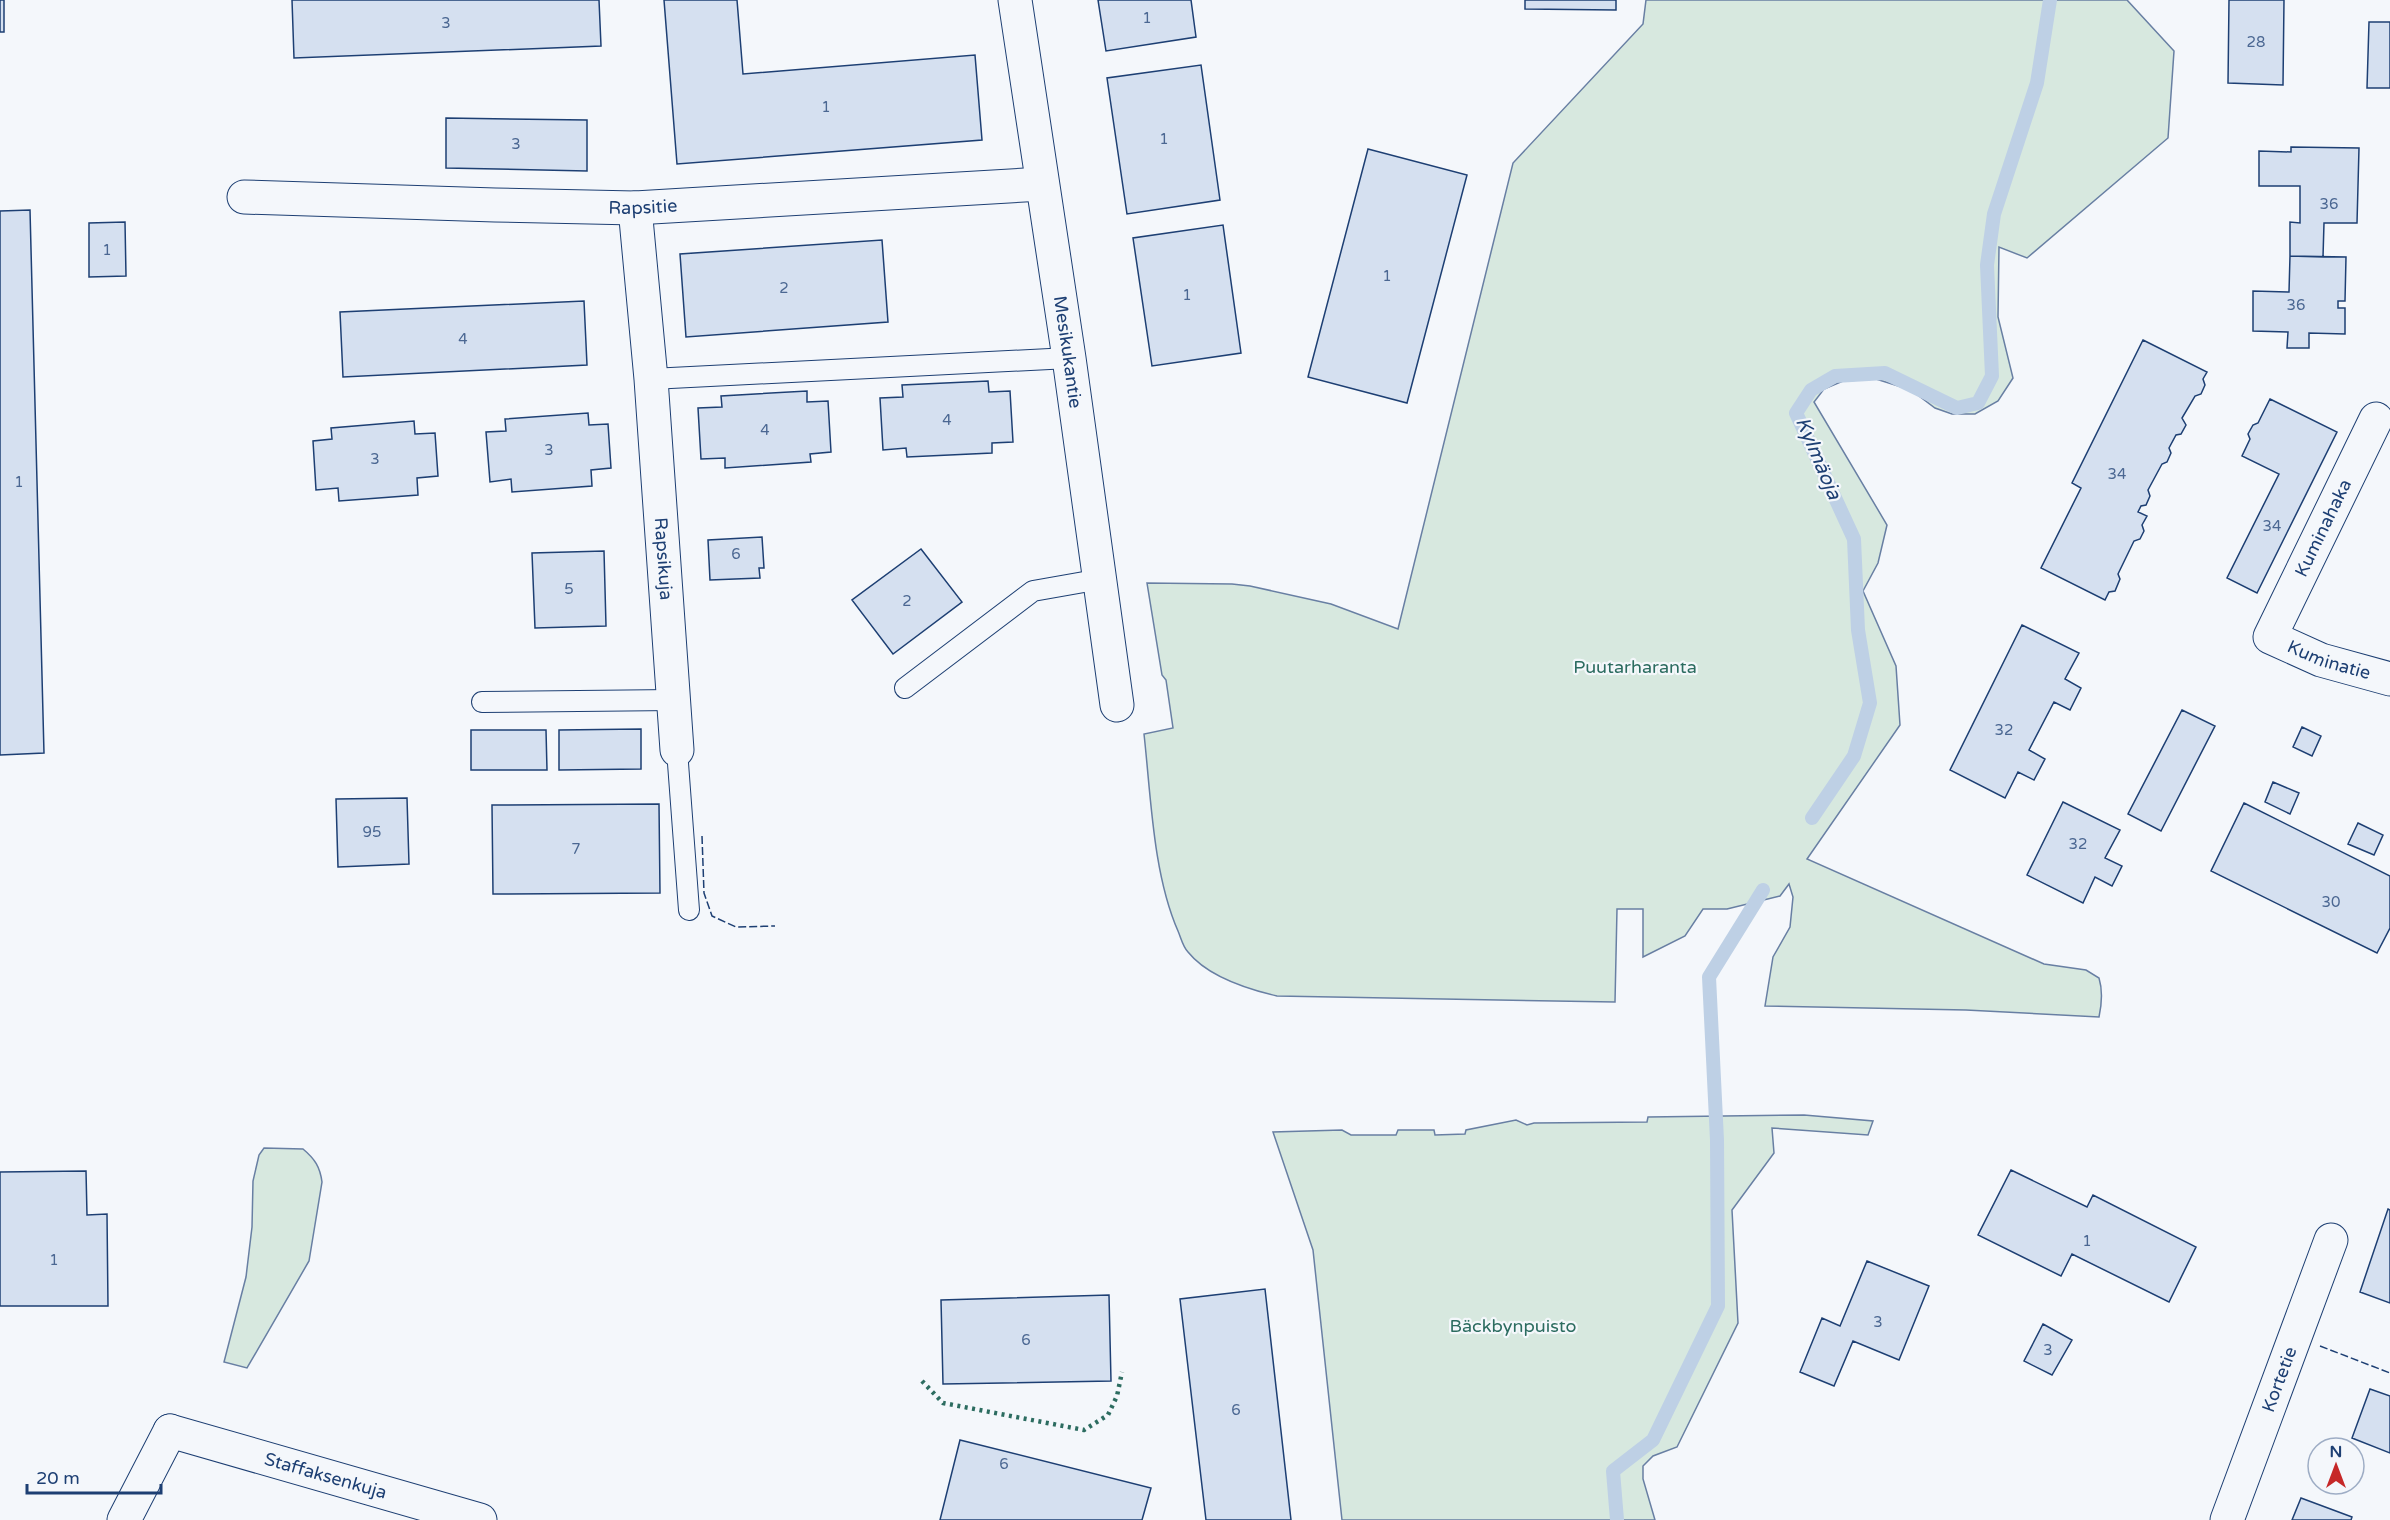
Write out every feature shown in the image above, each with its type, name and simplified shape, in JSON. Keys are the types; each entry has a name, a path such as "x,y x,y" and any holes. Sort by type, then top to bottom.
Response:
{"street":[{"name":"Mesikukantie","path":"1015,0 1101,579 1117,705"},
{"name":"Rapsitie","path":"244,197 495,206 634,208 1042,184"},
{"name":"Rapsikuja","path":"634,208 651,380 677,750"},
{"name":"Kuminahaka","path":"2270,637 2376,419"},
{"name":"Kuminatie","path":"2270,637 2321,660 2390,679"},
{"name":"Kortetie","path":"2227,1520 2331,1240"},
{"name":"Staffaksenkuja","path":"124,1520 170,1431 480,1520"}],"lane":[{"path":"651,380 1069,358"},
{"path":"905,688 1033,591 1101,579"},
{"path":"482,702 674,700"},
{"name":"Rapsikuja","path":"677,750 688,910"}],"green space":[{"name":"Puutarharanta","path":"1646,0 2127,0 2174,51 2168,138 2027,258 1999,247 1998,317 2013,378 1998,401 1975,414 1952,414 1935,408 1911,390 1876,379 1843,381 1824,389 1814,402 1887,525 1878,563 1863,591 1896,666 1900,725 1807,859 2044,964 2086,970 2099,978 2102,997 2099,1017 1966,1010 1765,1006 1773,957 1790,927 1793,897 1789,884 1780,896 1727,909 1703,909 1685,936 1643,957 1643,909 1617,909 1615,1002 1277,996 1241,986 1217,975 1196,961 1183,945 1163,885 1151,809 1144,734 1173,728 1147,583 1250,586 1331,604 1398,629 1513,163 1643,24"},
{"name":"Bäckbynpuisto","path":"1804,1115 1873,1121 1868,1135 1772,1128 1774,1153 1732,1210 1738,1323 1677,1447 1653,1456 1643,1466 1643,1479 1655,1520 1342,1520 1313,1250 1273,1132 1342,1130 1351,1135 1396,1135 1398,1130 1434,1130 1435,1135 1465,1134 1466,1130 1516,1120 1527,1125 1534,1123 1647,1122 1648,1117"},
{"path":"264,1148 303,1149 316,1164 322,1182 309,1261 247,1368 224,1362 246,1277 252,1227 253,1181 259,1155"}],"building":[{"path":"0,0 4,0 4,32 0,32"},
{"path":"292,0 599,0 601,46 294,58"},
{"path":"664,0 737,0 743,74 975,55 982,140 677,164"},
{"path":"1098,0 1191,0 1196,37 1106,51"},
{"path":"1525,0 1616,0 1616,10 1525,9"},
{"path":"2229,0 2284,0 2283,85 2228,83"},
{"path":"2369,22 2390,22 2390,88 2367,88"},
{"path":"1201,65 1220,200 1127,214 1107,78"},
{"path":"446,118 587,120 587,171 446,168"},
{"path":"2291,147 2359,148 2357,223 2324,223 2323,257 2290,256 2290,222 2300,223 2300,186 2259,186 2259,151 2291,152"},
{"path":"1368,149 1467,175 1407,403 1308,377"},
{"path":"30,210 44,753 0,755 0,211"},
{"path":"125,222 126,276 89,277 89,223"},
{"path":"1223,225 1241,353 1152,366 1133,238"},
{"path":"882,240 888,322 686,337 680,254"},
{"path":"2290,256 2346,257 2345,301 2338,301 2338,308 2345,308 2345,334 2309,333 2309,348 2287,348 2288,332 2253,331 2253,291 2289,292"},
{"path":"584,301 587,365 343,377 340,312"},
{"path":"2143,340 2207,372 2203,379 2205,385 2201,394 2195,396 2182,418 2186,425 2181,434 2176,435 2169,448 2171,453 2167,462 2162,464 2148,490 2150,496 2146,505 2141,506 2138,512 2147,516 2142,525 2144,531 2140,539 2134,541 2118,574 2120,579 2115,591 2109,592 2105,600 2041,568 2081,488 2072,483"},
{"path":"988,381 989,392 1010,391 1013,442 992,443 992,453 907,457 906,448 883,450 880,398 903,397 902,385"},
{"path":"807,391 807,402 828,401 831,452 810,454 811,462 725,468 725,458 701,459 698,408 722,407 721,396"},
{"path":"2270,399 2337,432 2257,593 2227,578 2279,474 2242,456 2250,439 2248,434 2253,425 2258,423"},
{"path":"588,413 589,425 608,424 611,468 591,470 592,486 512,492 511,479 490,482 486,432 506,431 505,419"},
{"path":"414,421 415,434 435,433 438,476 417,478 418,495 339,501 338,488 316,490 313,441 332,439 331,428"},
{"path":"762,537 764,568 759,568 760,578 710,580 708,540"},
{"path":"921,549 962,602 893,654 852,600"},
{"path":"604,551 606,626 535,628 532,553"},
{"path":"2022,625 2079,653 2065,679 2081,688 2070,710 2054,702 2029,750 2045,759 2034,780 2018,772 2005,798 1950,770"},
{"path":"2182,710 2215,726 2161,831 2128,814"},
{"path":"2302,727 2321,736 2312,756 2293,747"},
{"path":"641,729 641,769 559,770 559,730"},
{"path":"471,730 546,730 547,770 471,770"},
{"path":"2273,782 2299,793 2290,814 2265,802"},
{"path":"407,798 409,864 338,867 336,799"},
{"path":"2063,802 2120,830 2105,858 2122,866 2112,886 2095,877 2083,903 2027,875"},
{"path":"2244,803 2390,876 2390,928 2377,953 2211,871"},
{"path":"659,804 660,893 493,894 492,805"},
{"path":"2358,823 2383,835 2374,855 2348,844"},
{"path":"2011,1170 2087,1207 2093,1195 2196,1247 2169,1302 2072,1254 2061,1276 1978,1235"},
{"path":"86,1171 87,1215 107,1214 108,1306 0,1306 0,1172"},
{"path":"2388,1209 2390,1210 2390,1303 2360,1292"},
{"path":"1867,1261 1929,1286 1899,1360 1853,1341 1834,1386 1800,1372 1822,1318 1840,1326"},
{"path":"1265,1289 1291,1520 1206,1520 1180,1299"},
{"path":"1109,1295 1111,1381 943,1384 941,1300"},
{"path":"2043,1324 2072,1340 2052,1375 2024,1361"},
{"path":"2370,1389 2390,1396 2390,1453 2366,1444 2366,1436 2353,1436"},
{"path":"960,1440 1151,1488 1142,1520 940,1520"},
{"path":"2301,1498 2352,1517 2351,1520 2292,1520"}],"waterway":[{"name":"Kylmäoja","path":"1812,818 1854,756 1870,703 1858,630 1854,539 1796,413 1811,390 1835,376 1885,373 1957,408 1978,403 1992,376 1987,265 1994,214 2037,83 2050,0"},
{"path":"1617,1520 1613,1471 1653,1440 1718,1306 1717,1140 1709,977 1763,890"}],"hedge":[{"path":"922,1381 943,1403 1084,1430 1108,1415 1117,1396 1122,1372"}],"fence":[{"path":"702,836 704,893 712,916 736,927 775,926"},
{"path":"2320,1346 2390,1373"}]}
